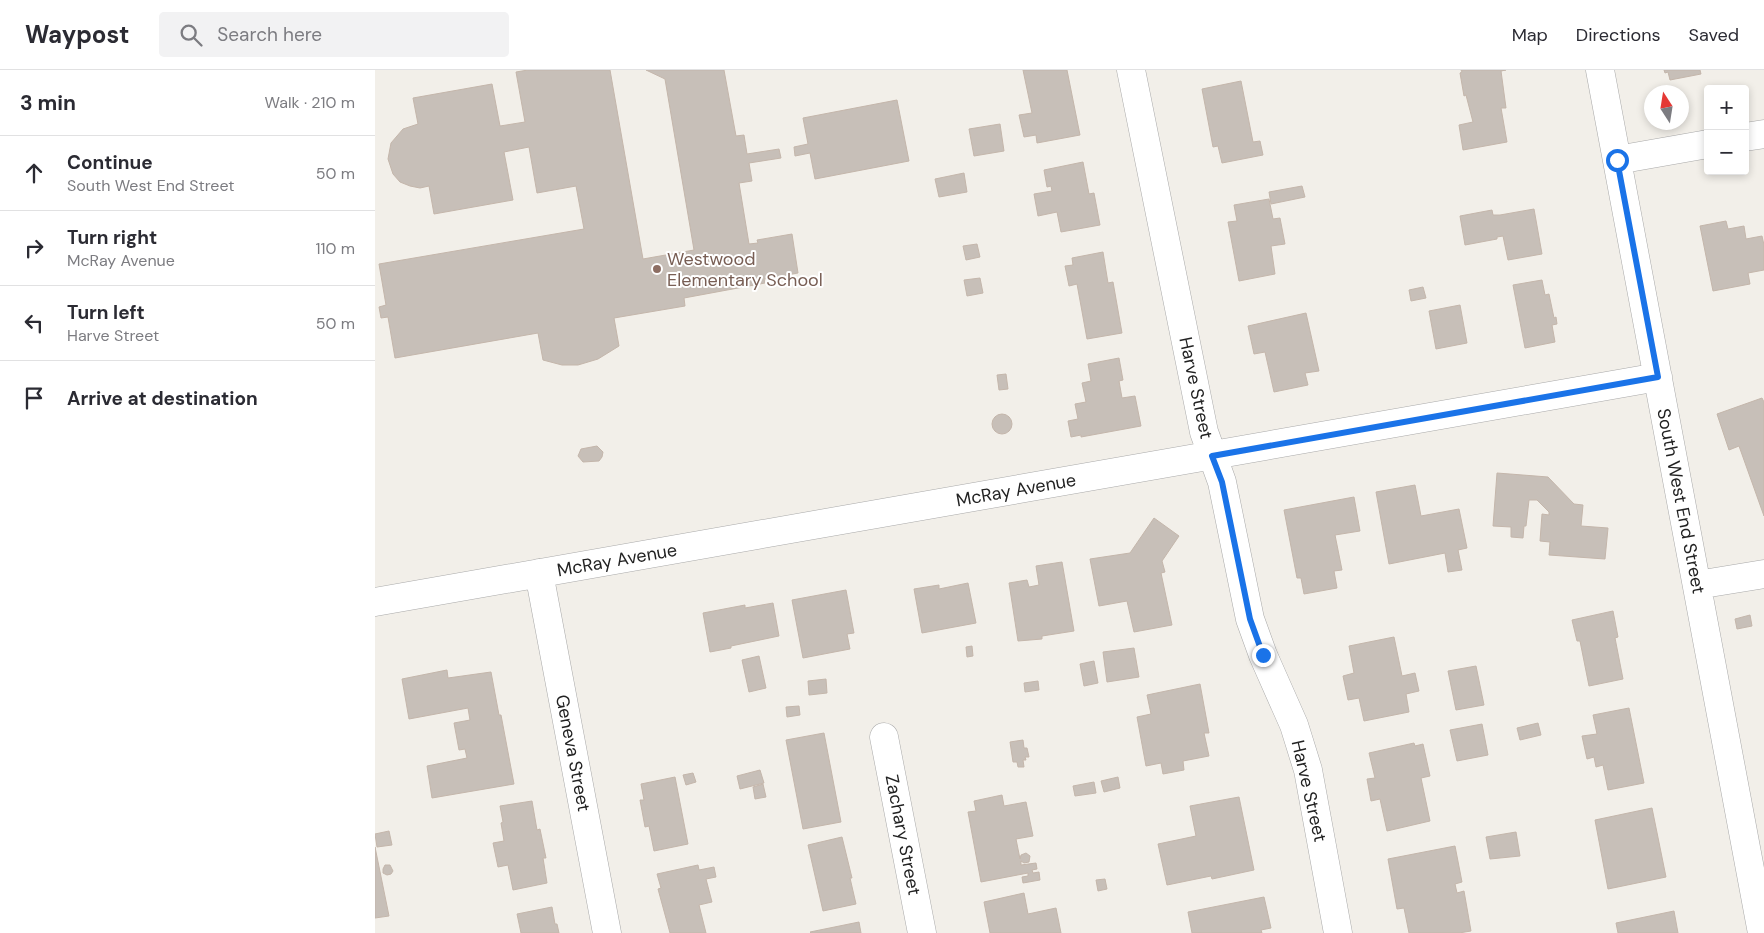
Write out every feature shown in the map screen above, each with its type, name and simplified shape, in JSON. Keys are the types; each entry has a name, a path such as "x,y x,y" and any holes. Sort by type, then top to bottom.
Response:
{"street":[{"name":"Harve Street","path":"1131,70 1203,432 1222,482 1250,619 1263,655 1294,725 1308,770 1338,933"},
{"name":"South West End Street","path":"1600,70 1762,933"},
{"path":"1749,136 1764,134"},
{"path":"1617,160 1704,145"},
{"name":"McRay Avenue","path":"375,602 1658,377"},
{"name":"Geneva Street","path":"539,573 607,933"},
{"path":"1697,586 1764,574"},
{"name":"Zachary Street","path":"884,737 922,933"}],"building":[{"path":"528,70 610,70 643,259 694,250 665,79 646,70 724,70 736,136 744,135 747,154 779,149 781,158 749,163 752,181 739,183 749,244 758,243 757,240 792,234 798,273 764,279 765,283 684,298 685,306 614,318 619,346 598,359 578,365 562,365 543,360 538,333 395,358 388,317 381,318 379,307 386,305 379,264 584,229 576,186 537,193 529,147 504,152 513,200 434,214 429,186 420,188 410,186 400,182 393,174 388,159 391,143 403,129 418,124 413,98 492,84 500,126 525,122 516,72"},
{"path":"1023,70 1067,70 1080,135 1037,143 1036,135 1024,137 1019,115 1032,113"},
{"path":"1461,70 1506,70 1501,71 1506,108 1501,108 1507,142 1463,150 1459,125 1473,122 1466,95 1464,96"},
{"path":"1664,70 1700,70 1701,74 1670,80 1668,72 1665,73"},
{"path":"1241,81 1253,142 1260,141 1263,155 1222,163 1218,146 1213,147 1202,89"},
{"path":"897,100 909,161 815,179 810,153 795,156 794,147 808,144 803,118"},
{"path":"1000,124 1004,151 974,156 969,129"},
{"path":"1083,162 1089,194 1094,193 1100,225 1061,232 1057,212 1038,216 1034,194 1052,191 1051,186 1047,187 1044,170"},
{"path":"964,173 967,192 939,197 935,179"},
{"path":"1302,186 1305,197 1271,204 1269,192"},
{"path":"1269,199 1273,219 1280,218 1285,244 1271,246 1275,274 1239,281 1228,222 1237,221 1234,205"},
{"path":"1534,209 1542,254 1508,260 1503,236 1497,237 1497,239 1465,245 1460,216 1492,210 1493,215 1500,215"},
{"path":"1726,221 1728,229 1744,226 1746,239 1762,236 1764,270 1748,273 1750,284 1713,291 1700,226"},
{"path":"977,244 980,257 966,260 963,246"},
{"path":"1103,252 1108,283 1113,282 1122,333 1087,339 1077,284 1069,286 1065,266 1073,265 1072,258"},
{"path":"980,278 983,293 967,296 964,280"},
{"path":"1542,280 1545,295 1549,294 1554,318 1556,317 1557,324 1552,325 1555,342 1525,348 1513,285"},
{"path":"1423,287 1426,298 1411,301 1409,290"},
{"path":"1460,305 1467,343 1436,349 1429,311"},
{"path":"1306,313 1319,371 1305,373 1308,385 1274,392 1265,352 1254,354 1248,326"},
{"path":"1119,358 1123,380 1119,381 1122,398 1135,396 1141,426 1081,437 1081,435 1071,437 1068,421 1078,419 1075,404 1086,402 1082,383 1091,381 1088,364"},
{"path":"1006,374 1008,389 999,390 997,375"},
{"path":"1762,398 1764,402 1764,516 1739,446 1729,450 1717,414"},
{"path":"1002,414 1009,417 1012,424 1009,431 1002,434 995,431 992,424 995,417"},
{"path":"597,446 603,452 599,461 583,462 578,456 581,449"},
{"path":"1497,473 1548,477 1574,504 1583,505 1581,526 1608,528 1605,559 1549,555 1550,542 1540,541 1542,514 1549,515 1549,512 1537,500 1529,500 1523,538 1511,537 1511,527 1493,526"},
{"path":"1415,485 1421,516 1459,509 1467,548 1458,550 1462,570 1448,572 1445,553 1389,564 1376,492"},
{"path":"1354,497 1360,531 1335,535 1342,570 1334,571 1337,588 1304,594 1301,578 1297,578 1284,510"},
{"path":"1154,518 1179,536 1162,561 1165,572 1161,573 1172,625 1134,632 1127,601 1099,606 1090,559 1130,553"},
{"path":"1062,562 1074,631 1042,636 1042,639 1018,641 1009,583 1027,580 1029,587 1039,585 1036,566"},
{"path":"968,583 976,623 922,633 914,589 939,585 939,589"},
{"path":"846,590 854,633 847,634 850,649 803,658 792,600"},
{"path":"773,603 779,636 710,652 703,613 745,605 745,608"},
{"path":"1613,611 1618,637 1615,638 1623,679 1589,686 1580,641 1577,641 1572,620"},
{"path":"1750,615 1752,626 1737,629 1735,619"},
{"path":"1394,637 1402,676 1415,673 1419,691 1406,694 1409,712 1364,721 1359,698 1348,700 1343,676 1354,673 1349,646"},
{"path":"972,646 973,656 967,657 966,647"},
{"path":"1134,648 1139,677 1107,682 1103,652"},
{"path":"759,656 766,688 749,692 742,660"},
{"path":"1094,661 1098,683 1084,686 1080,664"},
{"path":"1476,666 1484,705 1456,710 1448,671"},
{"path":"447,670 448,678 491,672 514,784 432,798 427,766 467,758 465,749 459,750 454,723 470,720 468,708 409,719 402,679"},
{"path":"826,679 827,693 809,695 808,681"},
{"path":"1038,681 1039,690 1025,692 1024,683"},
{"path":"1200,684 1209,733 1204,733 1209,756 1183,761 1184,770 1163,774 1161,763 1146,766 1137,717 1151,714 1147,695"},
{"path":"799,706 800,715 787,717 786,707"},
{"path":"1629,708 1644,783 1608,790 1603,765 1596,767 1594,757 1587,759 1582,736 1597,734 1593,715"},
{"path":"1538,723 1541,735 1520,740 1517,728"},
{"path":"1482,724 1488,755 1457,761 1450,730"},
{"path":"824,733 841,822 803,829 786,740"},
{"path":"1023,740 1024,748 1027,748 1029,757 1025,757 1026,760 1023,760 1024,767 1018,767 1017,762 1013,762 1010,742"},
{"path":"1414,743 1415,746 1423,744 1430,776 1421,778 1430,821 1387,831 1380,799 1371,801 1367,779 1375,778 1369,753"},
{"path":"760,770 764,783 740,789 737,776"},
{"path":"693,773 696,782 686,785 683,775"},
{"path":"675,777 688,844 654,851 649,826 645,827 640,800 644,800 641,784"},
{"path":"1118,777 1120,788 1104,792 1101,781"},
{"path":"1094,782 1096,793 1075,796 1073,786"},
{"path":"763,784 766,797 755,799 753,787"},
{"path":"1002,795 1004,806 1026,802 1033,836 1016,839 1020,859 1021,855 1026,853 1030,856 1029,862 1024,863 1021,861 1021,865 1036,863 1037,869 1032,870 1033,873 1039,872 1040,880 1023,883 1022,877 1028,876 1028,873 981,882 968,812 976,811 974,801"},
{"path":"1239,797 1254,870 1212,879 1211,876 1167,885 1158,844 1196,836 1190,806"},
{"path":"532,801 537,830 540,829 546,858 543,858 547,883 513,890 508,865 498,867 493,843 504,841 500,806"},
{"path":"1652,808 1666,877 1608,889 1595,820"},
{"path":"389,831 392,845 377,847 375,834"},
{"path":"1516,832 1520,856 1490,859 1486,837"},
{"path":"842,837 856,904 823,911 808,845"},
{"path":"1455,846 1462,882 1455,884 1457,893 1464,891 1471,931 1459,933 1409,933 1404,908 1397,909 1388,859"},
{"path":"375,847 389,916 375,918"},
{"path":"385,865 390,865 393,871 391,874 383,873"},
{"path":"698,865 699,870 714,867 716,877 706,879 712,902 699,905 706,933 670,933 658,889 661,888 657,874"},
{"path":"1105,879 1107,889 1098,891 1096,880"},
{"path":"1024,893 1028,914 1056,908 1061,933 990,933 984,902"},
{"path":"1264,897 1271,928 1261,930 1262,933 1192,933 1188,912"},
{"path":"552,907 555,924 557,924 559,933 521,933 517,914"},
{"path":"1674,911 1678,933 1618,933 1616,923"},
{"path":"859,922 861,933 810,932"}],"place":[{"name":"Westwood Elementary School","path":"657,269"}],"route":[{"path":"1263,655 1250,619 1222,482 1212,456 1658,377 1617,160"}]}
